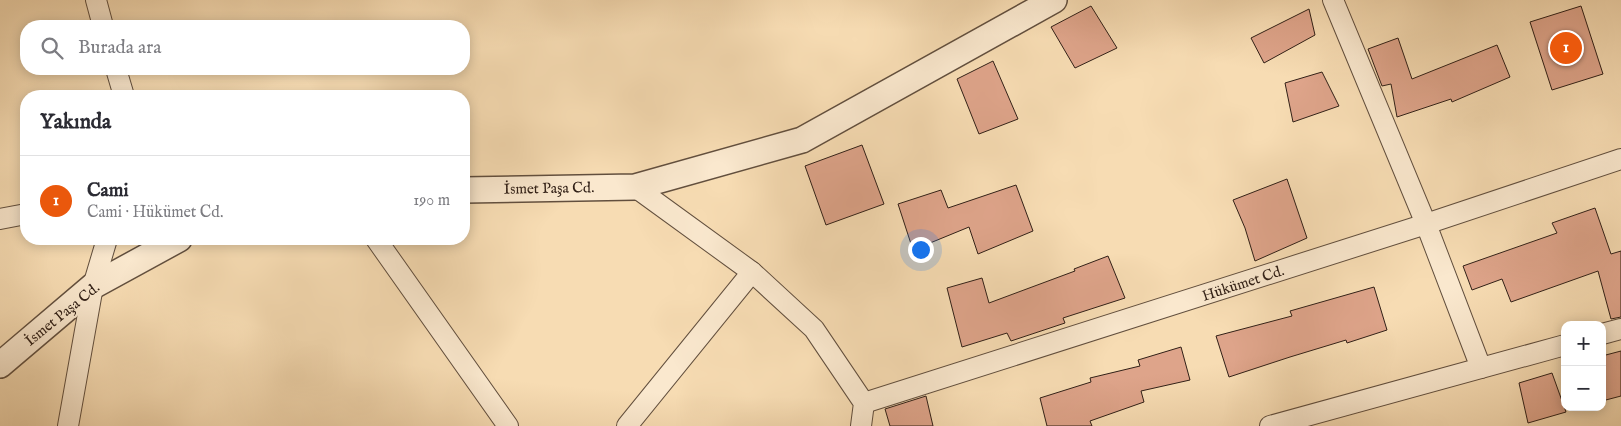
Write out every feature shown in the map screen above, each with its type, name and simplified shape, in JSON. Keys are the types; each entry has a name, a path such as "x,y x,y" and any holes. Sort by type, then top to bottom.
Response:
{"street":[{"path":"96,0 101,20"},
{"name":"İsmet Paşa Cd.","path":"470,190 634,187 802,140 1054,0"},
{"path":"1333,0 1426,224 1481,368"},
{"path":"118,75 122,90"},
{"name":"Hükümet Cd.","path":"864,404 1426,224 1621,158"},
{"path":"634,187 752,272 814,329 864,404 861,426"},
{"path":"0,219 20,215"},
{"path":"68,426 93,286 105,245"},
{"name":"İsmet Paşa Cd.","path":"0,365 93,286 168,245"},
{"path":"380,245 508,426"},
{"path":"627,426 752,272"},
{"path":"1606,333 1621,329"},
{"path":"1270,426 1561,346"}],"building":[{"path":"1091,6 1117,48 1075,68 1051,27"},
{"path":"1581,6 1603,74 1552,90 1530,22"},
{"path":"1309,9 1315,35 1264,63 1251,38"},
{"path":"1398,38 1412,79 1497,45 1510,77 1452,102 1451,99 1397,117 1391,84 1382,86 1368,49"},
{"path":"993,61 1018,119 979,134 957,79"},
{"path":"1322,72 1339,106 1293,122 1285,83"},
{"path":"862,145 884,204 826,225 805,166"},
{"path":"1287,179 1307,238 1255,261 1245,228 1233,200"},
{"path":"1016,185 1033,231 978,254 969,227 913,250 898,204 941,190 948,208"},
{"path":"1595,208 1611,254 1621,251 1621,317 1611,319 1598,271 1511,302 1502,279 1472,290 1463,266 1557,233 1552,223"},
{"path":"1108,256 1125,298 1063,318 1065,323 1011,341 1007,333 962,347 947,288 982,278 989,303 1075,271 1074,269"},
{"path":"1374,287 1387,330 1347,343 1346,340 1229,377 1216,336 1292,316 1290,311"},
{"path":"1181,347 1190,380 1141,391 1144,402 1090,421 1092,426 1047,426 1040,398 1091,382 1090,378 1140,366 1138,360"},
{"path":"1621,351 1621,396 1606,400 1606,366 1606,355"},
{"path":"1552,373 1561,398 1561,411 1566,412 1528,423 1519,383"},
{"path":"926,396 933,426 890,426 885,409"}],"place":[{"name":"Cami","path":"1566,48"}]}
